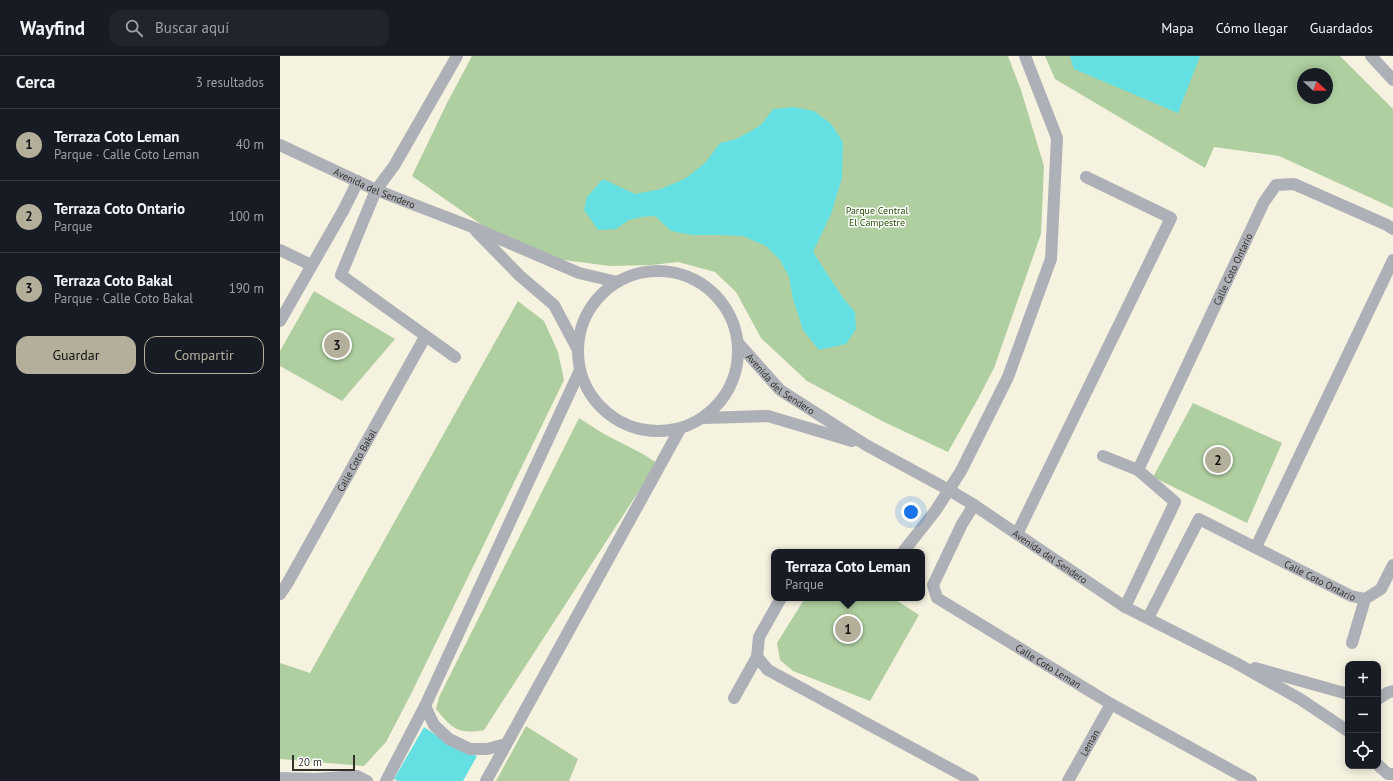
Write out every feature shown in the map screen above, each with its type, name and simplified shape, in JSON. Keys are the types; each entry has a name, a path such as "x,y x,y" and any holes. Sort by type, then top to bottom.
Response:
{"street":[{"path":"455,358 341,275 376,190 394,166 457,56"},
{"path":"905,549 936,510 962,471 1008,377 1051,259 1056,138 1025,56"},
{"path":"1371,56 1393,80"},
{"name":"Avenida del Sendero","path":"280,145 376,190 472,227 579,273 617,282"},
{"path":"1017,534 1171,218 1086,177"},
{"path":"280,321 343,211 358,181"},
{"name":"Calle Coto Ontario","path":"1138,470 1264,202 1276,186 1294,184 1387,224 1393,229"},
{"name":"Avenida del Sendero","path":"472,227 520,276 554,304 578,350"},
{"path":"280,250 312,265"},
{"path":"1256,546 1388,286 1393,260"},
{"path":"669,271 695,279 716,295 732,317 738,344 731,385 704,418 680,429 654,432 629,427 607,414 590,394 580,370 578,350 589,311 617,282 642,272 669,271"},
{"name":"Calle Coto Bakal","path":"282,586 425,337"},
{"name":"Avenida del Sendero","path":"738,344 780,390 866,445 974,505 1125,607 1236,663 1300,699 1345,729"},
{"path":"386,781 425,706 580,370"},
{"name":"Avenida del Sendero","path":"704,418 768,416 866,445"},
{"path":"486,781 680,429"},
{"path":"1103,456 1138,470 1174,502 1125,607"},
{"name":"Calle Coto Leman","path":"974,505 962,524 933,585 937,598 1111,704 1251,781"},
{"name":"Calle Coto Ontario","path":"1148,618 1199,519 1256,546 1351,596 1365,600"},
{"name":"Calle Coto Ontario","path":"1352,643 1365,600 1381,589 1393,565"},
{"path":"734,698 757,657 759,637 779,601"},
{"path":"757,657 768,670 973,781"},
{"name":"Avenida del Sendero","path":"1236,663 1345,693"},
{"path":"1381,697 1393,691"},
{"name":"Leman","path":"1068,781 1111,704"},
{"path":"425,706 434,725 449,739 470,749 487,749 506,744"},
{"path":"1381,768 1388,774 1393,774"},
{"path":"280,778 315,779 357,776 367,781"}],"green space":[{"name":"Parque Central El Campestre","path":"472,56 1008,56 1021,90 1044,166 1041,234 994,368 948,452 884,422 807,381 761,338 736,292 715,272 678,262 652,265 610,266 556,259 499,237 412,176 447,103"},
{"path":"1045,56 1340,56 1393,109 1393,208 1279,156 1214,147 1205,168 1055,79"},
{"path":"314,291 395,339 342,401 280,366 280,351"},
{"path":"518,301 544,321 558,352 564,380 411,694 386,742 364,766 280,759 280,663 310,673"},
{"path":"1193,403 1282,443 1247,523 1153,477"},
{"path":"579,418 604,434 657,463 484,730 468,732 462,731 446,721 436,709 439,697"},
{"path":"803,601 898,601 919,615 870,701 793,671 780,660 777,643"},
{"path":"526,726 578,759 569,781 496,781"}],"water":[{"path":"1070,56 1200,56 1178,113 1074,69"},
{"path":"794,107 814,111 831,124 843,142 842,178 831,214 813,252 843,298 855,312 856,329 846,344 819,350 803,330 793,299 789,277 780,260 766,246 743,236 692,235 671,231 655,216 629,220 616,229 598,230 584,210 587,197 603,179 635,194 661,189 686,178 705,163 720,143 736,139 762,124 773,109"},
{"path":"424,727 448,743 477,756 463,781 398,781 394,779"}],"place":[{"name":"Terraza Coto Bakal","path":"337,345"},
{"name":"Terraza Coto Ontario","path":"1218,460"},
{"name":"Terraza Coto Leman","path":"848,629"}]}
